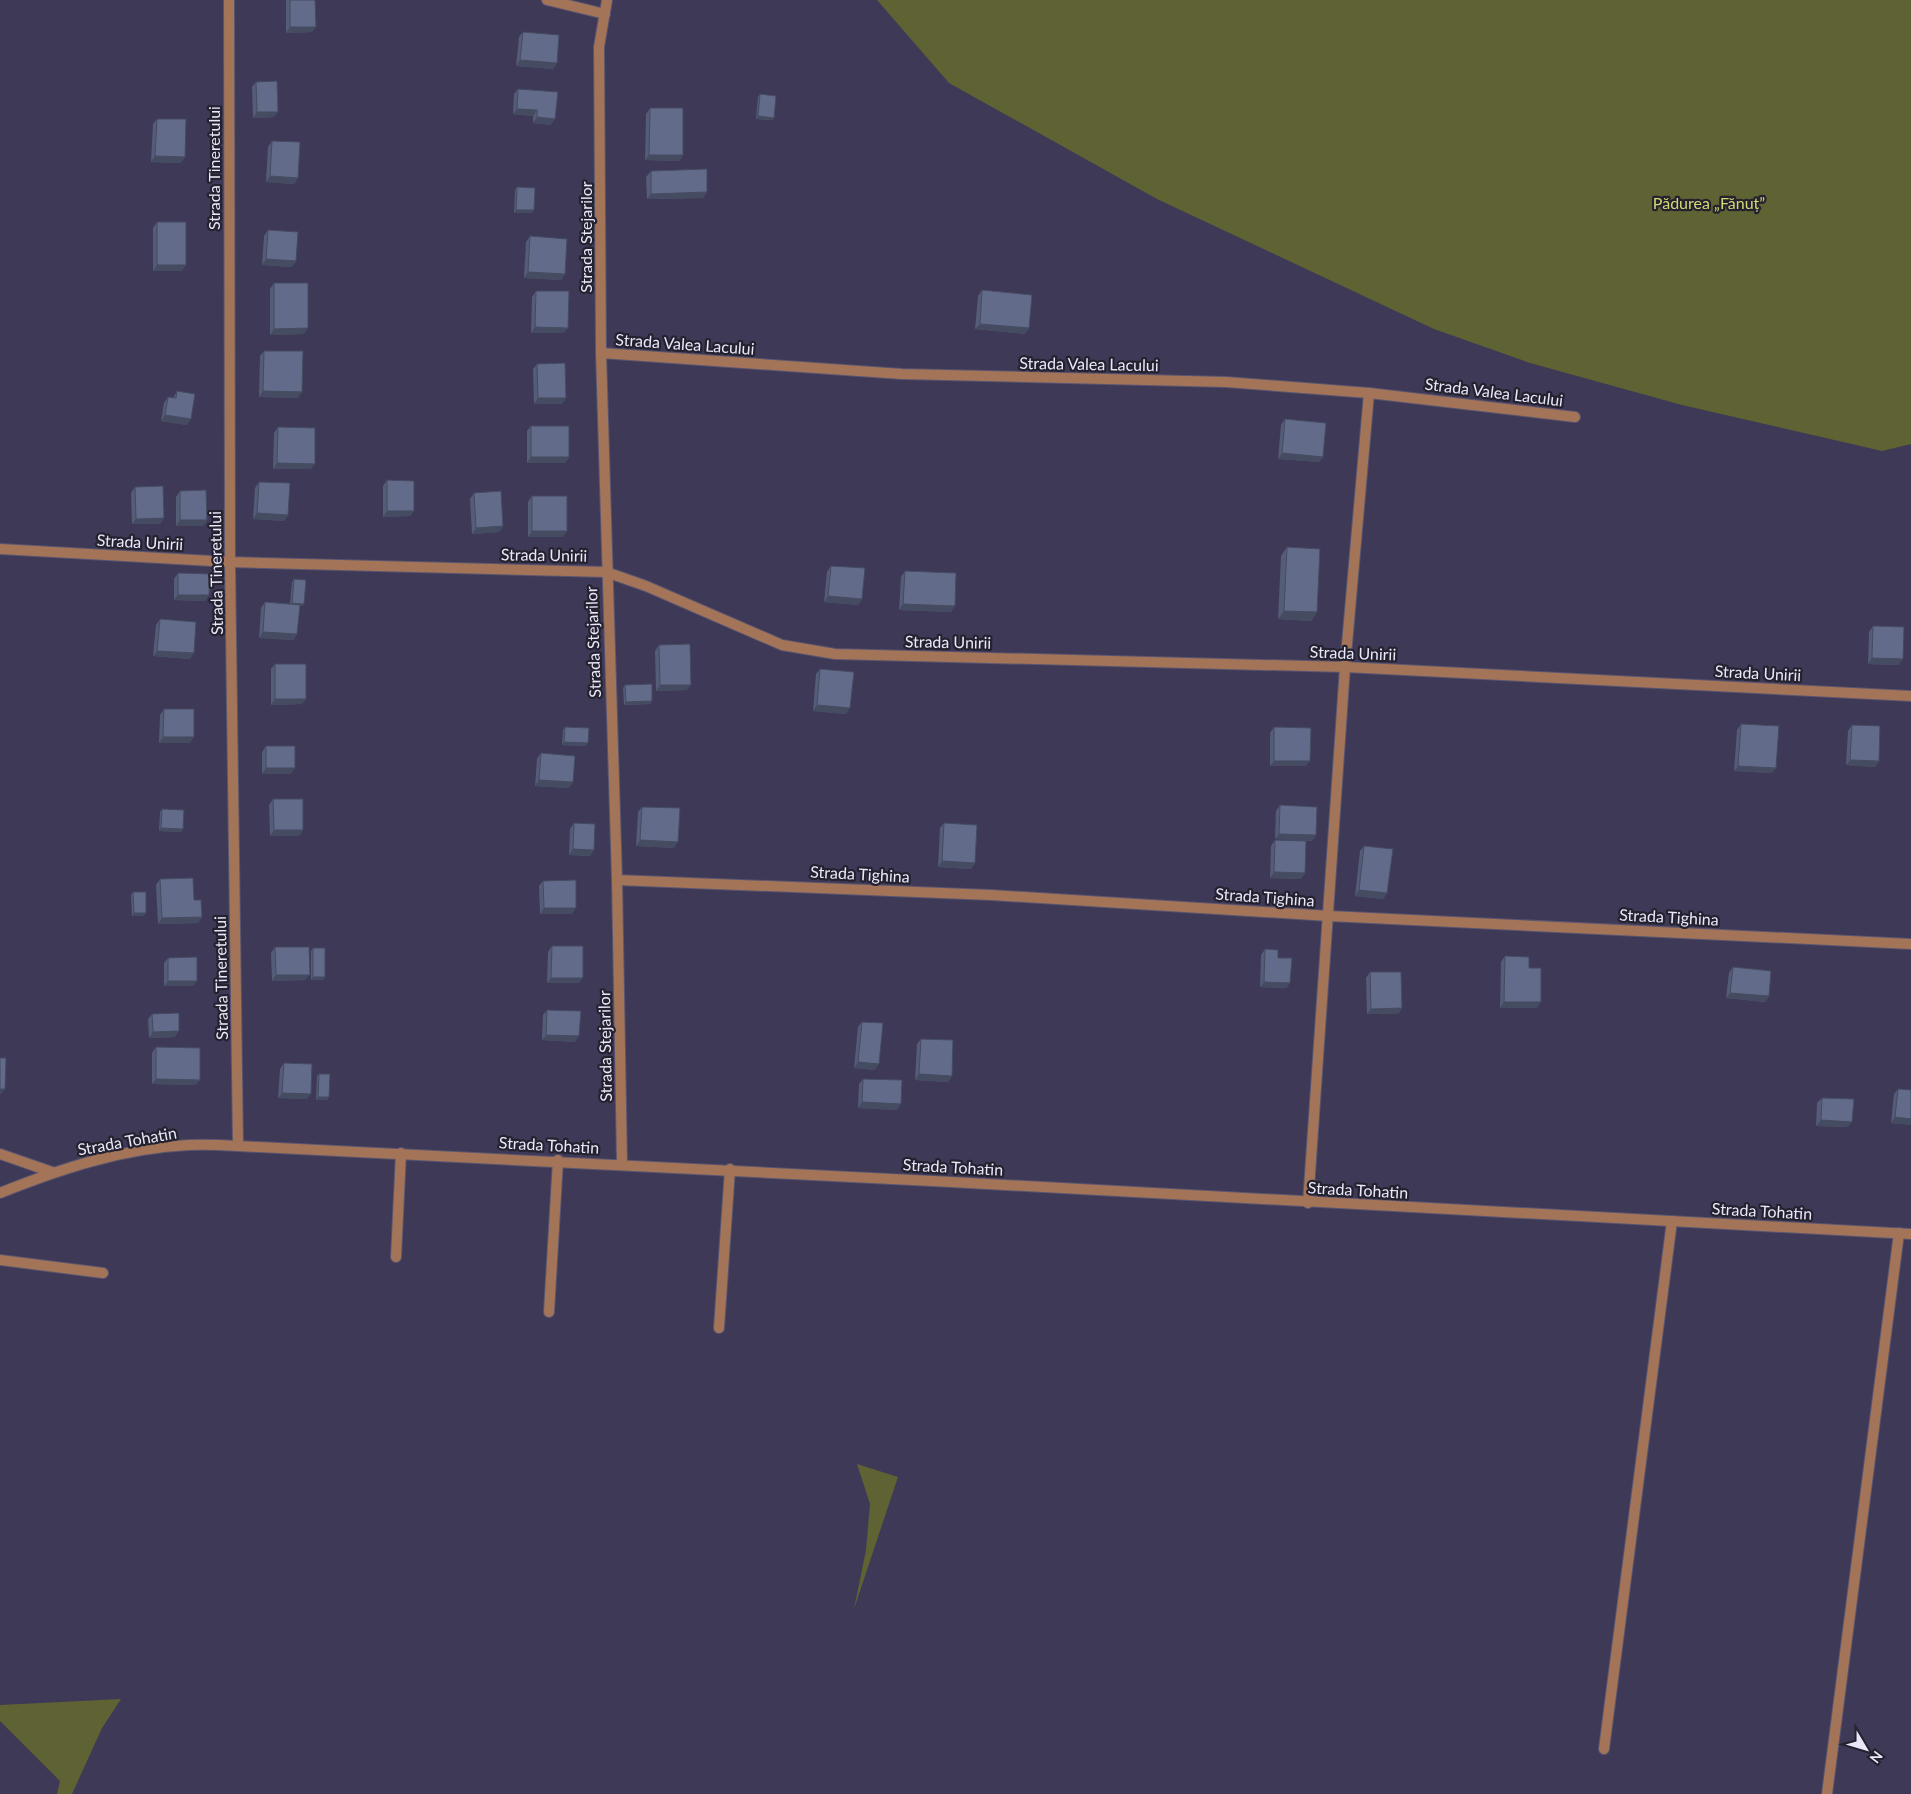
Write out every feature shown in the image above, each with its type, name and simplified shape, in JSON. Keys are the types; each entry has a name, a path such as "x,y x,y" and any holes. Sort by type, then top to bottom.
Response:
{"street":[{"name":"Strada Tineretului","path":"229,0 230,562 238,1146"},
{"path":"547,0 604,14"},
{"name":"Strada Stejarilor","path":"606,0 599,47 601,353 606,572 617,880 622,1163"},
{"name":"Strada Valea Lacului","path":"601,353 902,374 1226,382 1369,393 1575,417"},
{"path":"1308,1203 1330,916 1345,667 1369,393"},
{"name":"Strada Unirii","path":"0,549 230,562 606,572 646,586 782,645 835,654 1345,667 1911,696"},
{"name":"Strada Tighina","path":"617,880 981,894 1330,916 1911,944"},
{"name":"Strada Tohatin","path":"0,1193 52,1172 102,1158 146,1149 188,1145 238,1146 622,1163 1308,1203 1911,1234"},
{"path":"396,1257 401,1153"},
{"path":"0,1154 52,1172"},
{"path":"549,1312 558,1160"},
{"path":"719,1328 730,1170"},
{"path":"1604,1749 1672,1222"},
{"path":"1827,1794 1899,1233"},
{"path":"0,1260 103,1272"}],"green space":[{"name":"Pădurea „Fănuț”","path":"877,0 1911,0 1911,444 1882,451 1682,405 1530,363 1434,329 1157,199 949,83"},
{"path":"857,1464 898,1477 854,1609 866,1550 870,1504"},
{"path":"121,1699 102,1728 72,1794 57,1794 60,1781 0,1721 0,1705"}],"building":[{"path":"290,0 315,0 316,27 290,27"},
{"path":"523,32 559,35 557,63 520,60"},
{"path":"277,81 278,112 257,112 256,82"},
{"path":"518,89 558,92 555,119 537,117 537,110 517,109"},
{"path":"760,94 776,96 774,118 758,116"},
{"path":"650,108 683,108 683,155 649,155"},
{"path":"157,119 186,119 185,157 155,156"},
{"path":"272,141 300,142 298,178 270,176"},
{"path":"707,169 707,192 651,194 651,171"},
{"path":"517,187 535,188 534,210 516,210"},
{"path":"157,222 186,222 186,265 157,265"},
{"path":"268,230 298,232 296,261 266,259"},
{"path":"530,236 567,239 565,274 528,272"},
{"path":"274,283 308,283 308,328 274,329"},
{"path":"982,290 1032,295 1029,328 980,324"},
{"path":"536,291 569,291 568,328 535,327"},
{"path":"264,351 303,351 302,392 263,391"},
{"path":"565,363 566,398 538,398 537,364"},
{"path":"177,391 195,394 191,419 165,415 168,397 176,398"},
{"path":"1285,419 1326,423 1323,457 1282,453"},
{"path":"531,426 569,426 569,457 531,457"},
{"path":"278,427 315,428 315,464 277,463"},
{"path":"387,480 414,481 414,511 387,511"},
{"path":"259,482 290,483 288,515 257,513"},
{"path":"163,486 164,518 136,519 135,487"},
{"path":"206,490 207,520 180,520 180,491"},
{"path":"501,491 503,526 476,528 474,493"},
{"path":"532,496 567,496 567,531 532,531"},
{"path":"1287,547 1320,549 1317,612 1284,611"},
{"path":"831,566 865,568 862,599 828,596"},
{"path":"905,571 956,573 955,606 903,604"},
{"path":"178,573 210,574 209,595 178,595"},
{"path":"294,579 306,580 304,604 292,603"},
{"path":"265,602 300,605 297,634 263,632"},
{"path":"160,619 196,622 194,653 157,651"},
{"path":"1873,626 1904,627 1903,659 1872,658"},
{"path":"690,644 691,685 660,685 659,645"},
{"path":"275,664 306,664 306,699 275,699"},
{"path":"820,669 854,672 850,708 817,705"},
{"path":"652,684 652,701 626,702 625,685"},
{"path":"164,709 194,709 194,737 163,737"},
{"path":"1741,724 1779,726 1776,768 1738,766"},
{"path":"1852,725 1880,726 1879,761 1850,760"},
{"path":"565,727 589,728 588,743 564,742"},
{"path":"1274,727 1311,728 1310,761 1274,761"},
{"path":"266,746 295,746 295,768 266,768"},
{"path":"541,753 575,756 573,782 539,780"},
{"path":"273,799 303,799 303,830 274,830"},
{"path":"1280,805 1317,807 1316,835 1279,834"},
{"path":"642,807 680,808 678,842 640,840"},
{"path":"162,809 184,810 183,829 161,828"},
{"path":"574,823 595,824 594,850 573,849"},
{"path":"944,823 977,825 975,863 942,861"},
{"path":"1275,840 1306,841 1305,873 1274,872"},
{"path":"1364,846 1393,849 1387,893 1359,890"},
{"path":"193,878 194,900 201,900 202,917 162,918 160,879"},
{"path":"576,880 576,908 544,908 543,881"},
{"path":"133,892 146,892 146,913 134,913"},
{"path":"552,946 583,946 583,978 551,978"},
{"path":"275,947 309,947 310,975 276,975"},
{"path":"313,948 325,948 325,977 313,977"},
{"path":"1265,949 1278,950 1278,958 1292,958 1290,983 1264,982"},
{"path":"1505,956 1529,957 1529,968 1541,968 1541,1002 1504,1002"},
{"path":"197,957 197,981 168,981 168,958"},
{"path":"1733,967 1771,971 1769,996 1730,993"},
{"path":"1370,972 1401,972 1402,1008 1371,1009"},
{"path":"547,1010 581,1011 579,1036 546,1035"},
{"path":"179,1013 179,1031 153,1032 152,1014"},
{"path":"862,1022 883,1023 879,1064 858,1062"},
{"path":"921,1039 953,1040 952,1076 919,1074"},
{"path":"156,1047 200,1048 200,1080 156,1079"},
{"path":"0,1058 6,1058 5,1089 0,1089"},
{"path":"284,1063 312,1064 311,1094 282,1093"},
{"path":"319,1074 330,1074 329,1097 318,1097"},
{"path":"863,1079 902,1080 901,1104 862,1102"},
{"path":"1898,1089 1911,1090 1911,1119 1895,1117"},
{"path":"1822,1098 1854,1099 1852,1122 1821,1120"}]}
